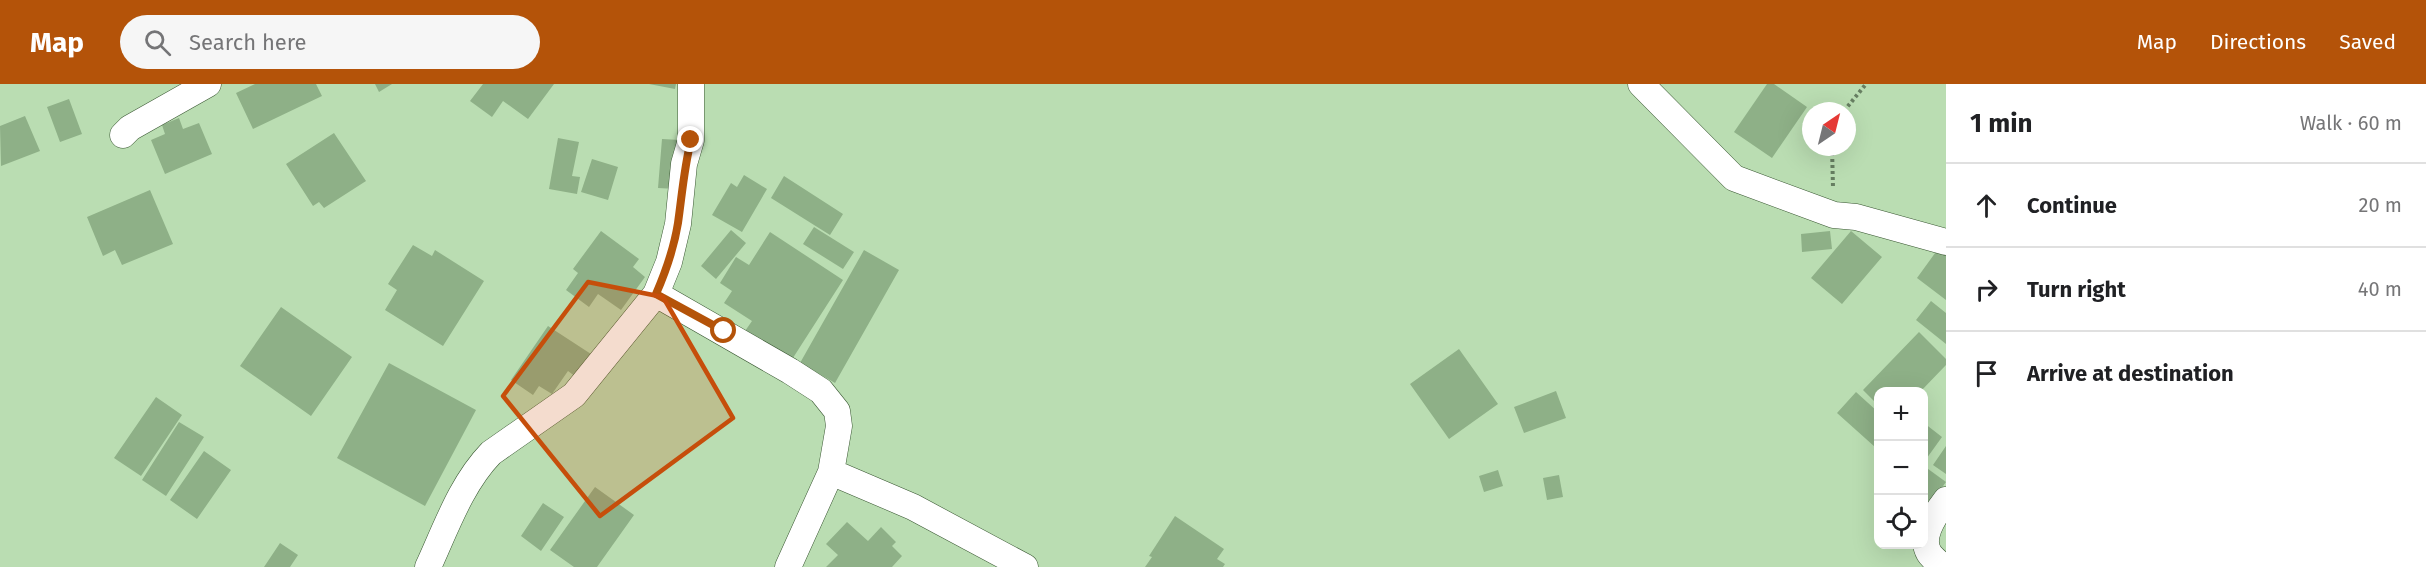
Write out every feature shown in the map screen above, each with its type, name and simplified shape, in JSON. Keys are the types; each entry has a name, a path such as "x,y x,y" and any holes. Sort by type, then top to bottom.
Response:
{"street":[{"path":"123,135 130,128 208,84"},
{"path":"428,567 459,498 481,463 491,453 574,395 656,294 669,262 678,224 684,164 691,140 691,84"},
{"path":"1641,84 1734,178 1834,215 1856,217 1946,242"},
{"path":"656,294 724,331 820,391 837,411 839,426 831,472 788,567"},
{"path":"831,472 913,507 1025,567"},
{"path":"1943,567 1928,552 1926,537 1934,516 1946,500"}],"path":[{"path":"1851,102 1866,84"},
{"path":"1832,156 1834,215"}],"highlighted area":[{"path":"588,282 663,297 733,418 600,516 503,396"}],"building":[{"path":"255,84 316,84 322,96 253,129 236,93"},
{"path":"375,84 392,84 379,92"},
{"path":"483,84 554,84 528,119 503,101 492,117 470,101"},
{"path":"649,84 676,84 675,89"},
{"path":"1767,84 1774,84 1802,104 1802,114 1772,158 1734,132"},
{"path":"69,99 82,134 60,142 47,107"},
{"path":"25,116 40,151 1,166 0,126"},
{"path":"179,118 183,129 199,123 212,154 165,174 151,140 165,134 162,125"},
{"path":"334,133 366,181 324,208 319,202 313,206 286,164"},
{"path":"558,138 579,142 572,176 580,177 577,194 549,189"},
{"path":"662,139 680,140 676,189 658,188"},
{"path":"592,159 618,167 608,200 581,192"},
{"path":"744,175 767,189 742,232 712,215 731,183 737,187"},
{"path":"784,176 843,214 830,235 771,198"},
{"path":"150,190 173,244 122,265 115,250 103,256 87,217"},
{"path":"814,227 854,252 843,269 803,244"},
{"path":"731,230 746,243 716,279 701,266"},
{"path":"601,231 639,259 633,267 645,277 621,310 598,294 589,307 566,290 578,273 573,269"},
{"path":"1830,231 1832,249 1802,252 1801,234"},
{"path":"1851,231 1882,257 1842,304 1811,278"},
{"path":"770,232 843,280 791,361 745,331 752,321 724,303 732,291 720,283 736,257 749,265"},
{"path":"413,245 432,256 435,250 484,281 443,346 385,310 397,290 388,284"},
{"path":"1938,249 1946,255 1946,300 1917,278"},
{"path":"864,250 899,270 835,383 800,363"},
{"path":"1931,301 1946,313 1946,344 1916,320"},
{"path":"281,307 352,357 311,416 240,366"},
{"path":"548,326 591,354 576,377 568,371 552,394 539,386 533,395 511,380"},
{"path":"1919,332 1946,359 1946,365 1925,387 1874,387 1874,401 1863,390"},
{"path":"1459,349 1498,404 1449,439 1410,384"},
{"path":"389,363 476,410 425,506 337,458"},
{"path":"1556,391 1566,418 1524,433 1514,407"},
{"path":"1856,392 1874,408 1874,446 1837,413"},
{"path":"156,397 182,415 141,476 114,458"},
{"path":"179,422 204,437 166,496 142,480"},
{"path":"1928,426 1942,437 1928,456"},
{"path":"1946,446 1946,474 1933,465"},
{"path":"204,451 231,470 197,519 170,500"},
{"path":"1928,469 1946,482 1928,504"},
{"path":"1498,470 1503,486 1484,492 1479,476"},
{"path":"1559,475 1563,497 1547,500 1543,478"},
{"path":"595,487 634,515 597,567 574,567 550,550"},
{"path":"543,503 564,517 541,551 521,536"},
{"path":"1175,516 1224,549 1217,559 1225,564 1223,567 1145,567 1152,557 1149,556"},
{"path":"847,522 868,541 881,527 896,542 892,546 902,556 892,567 826,567 838,555 826,544"},
{"path":"280,543 298,555 290,567 264,567"}],"route":[{"path":"691,140 684,164 678,224 669,262 656,294 724,331"}]}
